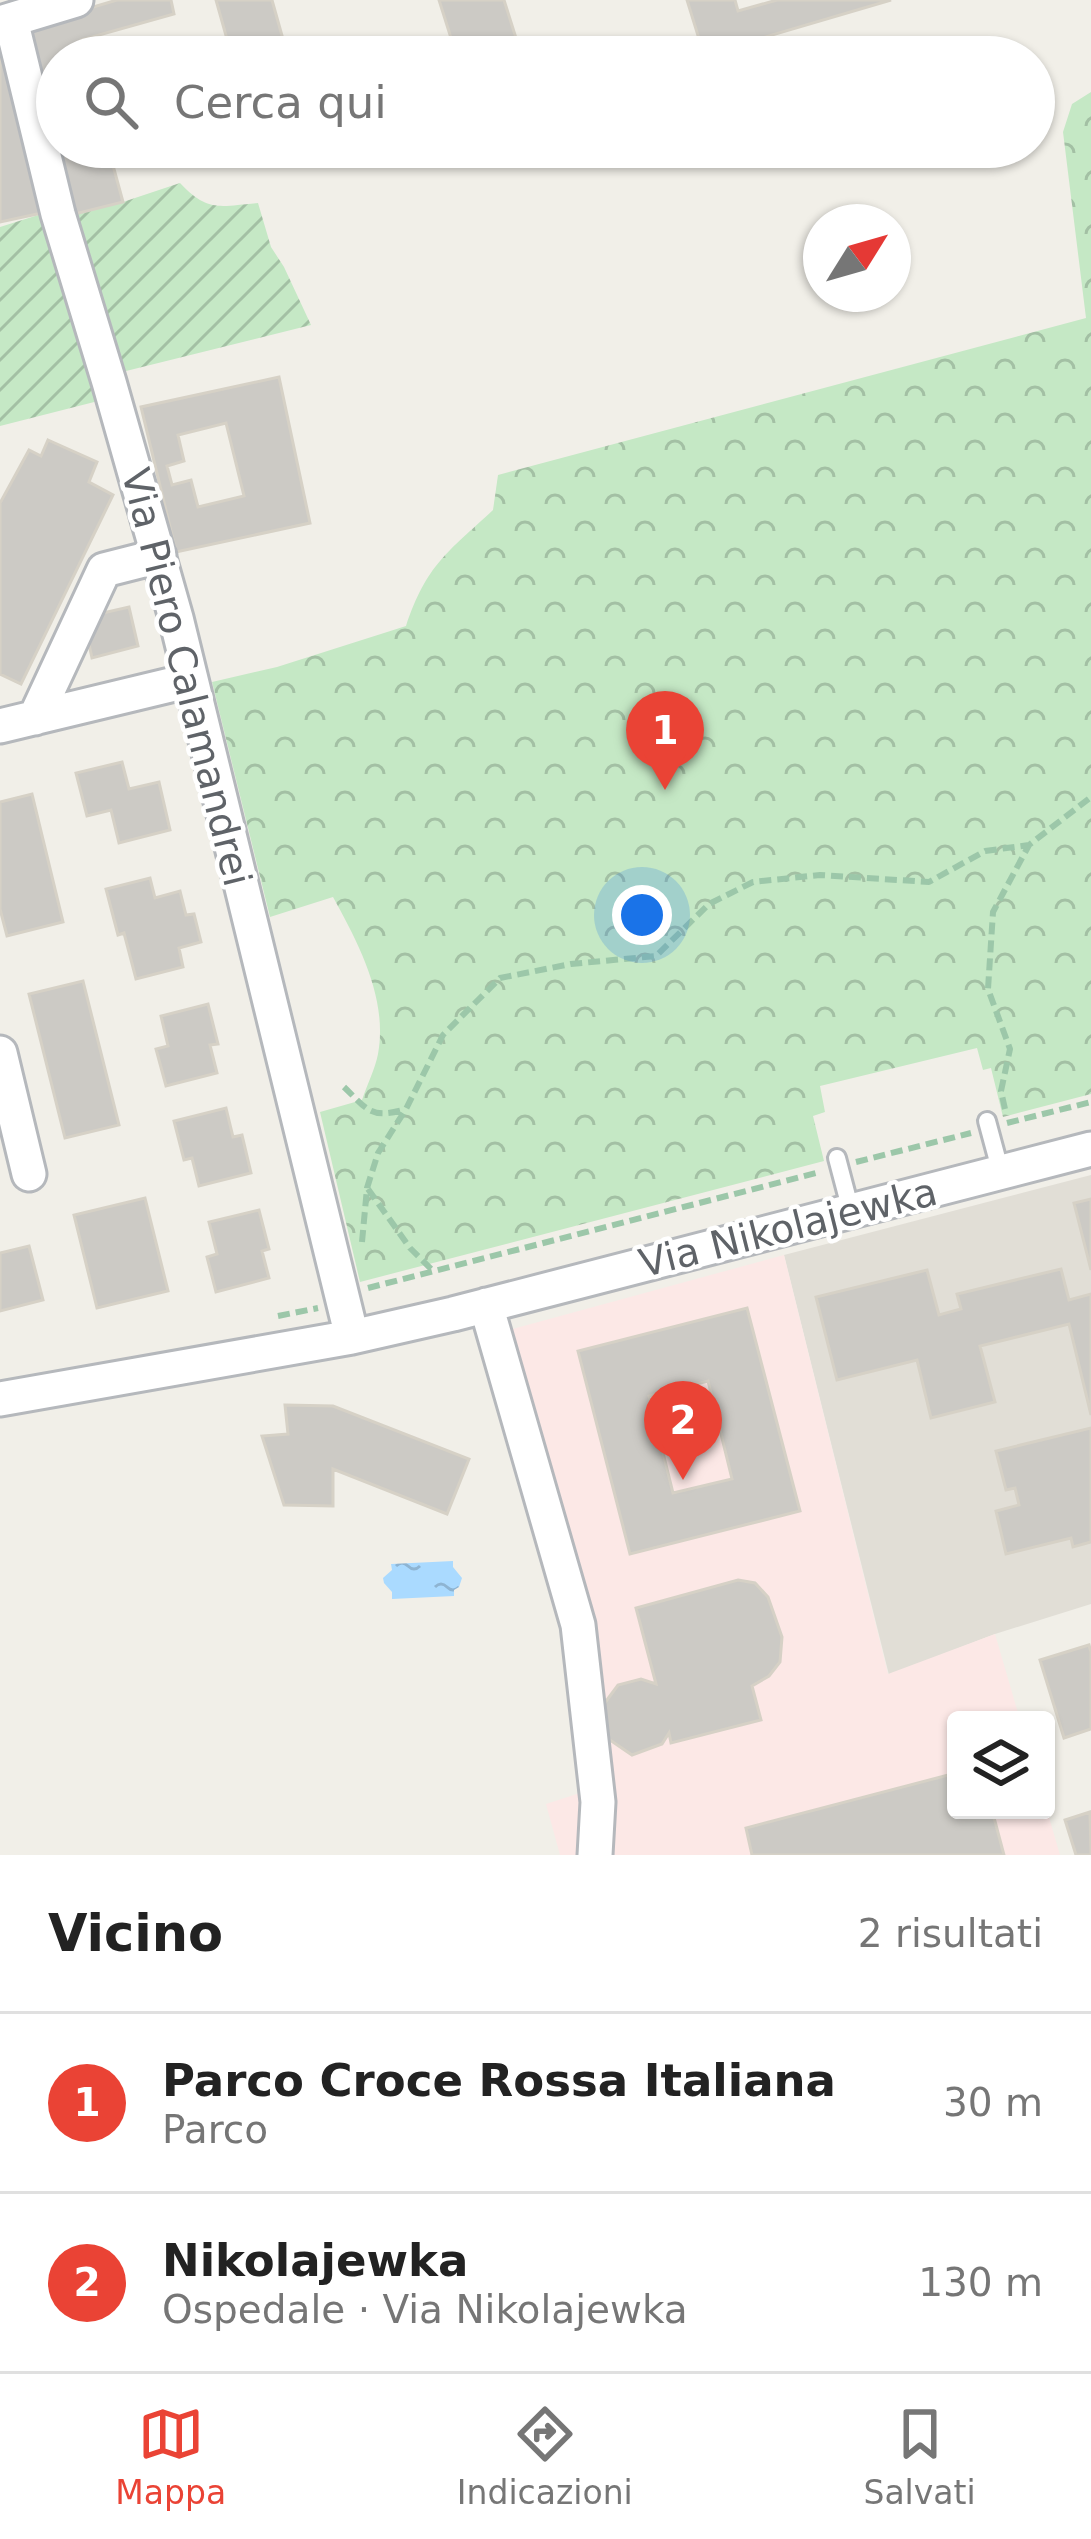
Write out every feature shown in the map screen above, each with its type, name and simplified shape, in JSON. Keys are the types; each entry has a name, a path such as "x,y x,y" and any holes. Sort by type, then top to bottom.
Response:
{"street":[{"path":"5,21 76,0"},
{"name":"Via Piero Calamandrei","path":"5,21 36,134"},
{"name":"Via Piero Calamandrei","path":"45,168 159,556 352,1337"},
{"path":"35,718 104,570 159,556"},
{"path":"0,726 191,680"},
{"path":"0,1054 29,1174"},
{"name":"Via Nikolajewka","path":"0,1399 352,1337 1091,1149"},
{"path":"486,1306 578,1625 598,1802 595,1855"}],"lane":[{"path":"988,1124 1000,1173"},
{"path":"838,1162 851,1211"}],"path":[{"path":"1009,1123 1001,1091 1010,1049 988,989 993,912 1029,845 1091,796"},
{"path":"362,1247 367,1188 378,1153 443,1035 500,979 571,964 656,956 709,904 753,882 820,874 928,882 985,851 1029,845"},
{"path":"344,1087 382,1116 406,1109"},
{"path":"341,1293 838,1162 1091,1102"},
{"path":"367,1188 410,1248 433,1271"}],"shaded area":[{"path":"1091,1175 1091,1604 889,1675 784,1255"},
{"path":"784,1255 888,1674 995,1634 1017,1711 947,1711 947,1819 1050,1819 1060,1855 560,1855 546,1804 583,1792 566,1625 487,1336"}],"green space":[{"path":"1091,92 1091,1094 1003,1117 991,1068 983,1070 977,1048 820,1086 825,1112 813,1116 824,1161 360,1282 320,1112 362,1100 378,1054 375,993 333,897 270,917 212,682 277,667 406,626 431,573 493,510 498,475 1086,318 1063,132 1072,104"},
{"path":"180,183 207,203 258,203 271,247 311,325 118,373 67,217"},
{"path":"51,211 106,399 0,426 0,227"}],"water":[{"path":"453,1561 462,1578 454,1596 392,1599 384,1583 391,1564"}],"building":[{"path":"117,0 171,0 174,14 95,36 36,36 36,86 26,44 32,25"},
{"path":"216,0 272,0 282,36 226,36"},
{"path":"439,0 504,0 515,36 450,36"},
{"path":"687,0 735,0 738,11 777,0 891,0 769,36 698,36"},
{"path":"0,36 51,211 0,222"},
{"path":"56,168 114,168 123,202 67,216"},
{"path":"279,377 310,523 176,552 141,407","holes":["226,423 244,496 198,507 191,480 172,485 167,466 184,461 178,435"]},
{"path":"48,440 97,462 89,482 113,495 21,684 0,674 0,503 29,450 41,456"},
{"path":"129,607 138,646 92,658 87,635 94,615"},
{"path":"122,762 129,789 159,782 170,830 119,843 111,810 87,816 76,773"},
{"path":"32,794 63,922 7,936 0,909 0,802"},
{"path":"150,878 155,898 180,891 186,915 194,914 201,942 179,948 183,967 136,979 106,889"},
{"path":"83,981 119,1125 65,1138 29,994"},
{"path":"208,1004 218,1044 210,1045 217,1073 166,1086 156,1049 168,1046 161,1016"},
{"path":"226,1108 233,1137 242,1135 251,1173 199,1186 192,1158 184,1160 174,1121"},
{"path":"145,1198 168,1291 97,1308 74,1215"},
{"path":"1091,1199 1091,1270 1074,1203"},
{"path":"259,1210 269,1249 262,1251 269,1278 216,1292 207,1257 217,1254 209,1222"},
{"path":"29,1246 43,1300 0,1311 0,1253"},
{"path":"1061,1269 1069,1300 1091,1294 1091,1415 1069,1324 980,1346 995,1402 931,1418 917,1360 837,1380 816,1297 927,1270 939,1315 961,1309 957,1294"},
{"path":"747,1308 800,1511 630,1554 578,1351","holes":["708,1381 732,1479 673,1493 649,1396"]},
{"path":"285,1405 333,1406 469,1459 447,1514 333,1469 333,1506 284,1505 262,1436 288,1434"},
{"path":"1091,1428 1091,1542 1073,1547 1071,1538 1006,1554 996,1511 1019,1505 1015,1488 1006,1490 996,1451"},
{"path":"738,1580 755,1583 768,1597 782,1637 780,1662 752,1686 761,1720 671,1743 669,1733 662,1744 632,1755 604,1736 601,1708 618,1685 641,1679 656,1684 636,1608"},
{"path":"1089,1645 1091,1729 1064,1738 1040,1660"},
{"path":"947,1775 947,1819 994,1819 1004,1855 752,1855 746,1828"},
{"path":"1090,1812 1091,1855 1076,1855 1065,1820"}],"place":[{"name":"Parco Croce Rossa Italiana","path":"665,790"},
{"name":"Nikolajewka","path":"683,1480"}]}
